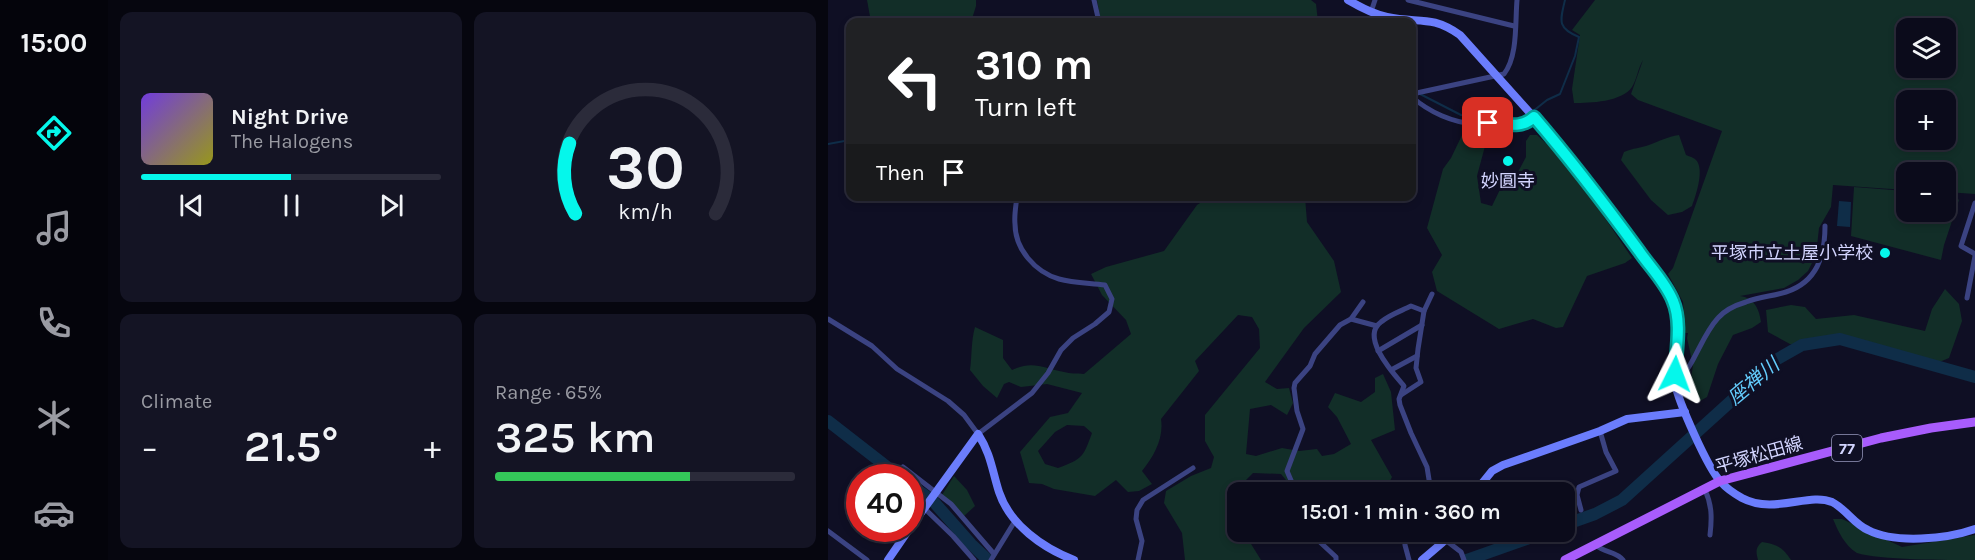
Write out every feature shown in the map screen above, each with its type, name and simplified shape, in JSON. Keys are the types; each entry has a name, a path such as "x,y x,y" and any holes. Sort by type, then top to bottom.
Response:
{"main road":[{"name":"平塚松田線","path":"1565,560 1720,481 1881,438 1975,422"}],"street":[{"path":"1094,0 1098,18"},
{"path":"1348,0 1371,12 1397,18"},
{"path":"1371,12 1375,0"},
{"path":"1408,0 1514,26"},
{"path":"1416,94 1504,74 1510,66 1513,50 1517,0"},
{"path":"1416,20 1436,22 1460,35 1565,153 1671,296 1678,326 1675,383 1697,441 1720,481 1743,498 1766,505 1822,500 1832,502 1868,531 1881,536 1946,537 1975,529"},
{"path":"1416,98 1441,115 1460,122 1515,126 1522,125 1531,114"},
{"path":"974,560 924,508 978,434 1032,393 1073,338 1109,312 1112,299 1105,285 1055,278 1035,266 1025,256 1017,241 1015,225 1017,201"},
{"path":"1967,298 1975,255 1961,246 1975,203"},
{"path":"1675,383 1689,368 1718,318 1729,309 1755,298 1787,292 1803,283 1814,272 1822,259 1825,226"},
{"path":"1401,394 1421,382 1416,368 1417,356 1424,311 1432,294"},
{"path":"1292,482 1287,471 1303,429 1297,411 1295,383 1310,366 1315,354 1340,325 1351,319 1363,302"},
{"path":"1424,311 1411,306 1379,322 1375,342 1378,351 1404,386 1400,405 1428,467 1430,482"},
{"path":"828,319 872,346 897,369 948,401 964,415 988,450 1004,505 1015,521 1040,542 1074,560"},
{"path":"1351,319 1377,326"},
{"path":"1378,351 1422,325"},
{"path":"1391,370 1417,356"},
{"path":"1485,482 1492,471 1503,465 1600,431 1627,419 1686,412"},
{"path":"1581,510 1577,495 1579,488 1616,471 1606,452 1600,431"},
{"path":"1138,560 1142,541 1136,519 1137,510 1143,500 1193,468"},
{"path":"924,485 951,504 993,557 1015,521"},
{"path":"1705,490 1712,516 1710,535"},
{"path":"828,531 867,560"},
{"path":"888,560 900,542"},
{"path":"1320,542 1336,557 1336,560"},
{"path":"1405,542 1409,560"},
{"path":"1422,560 1442,543 1448,542 1463,557"},
{"path":"1596,545 1601,550 1617,554 1623,560"}],"green space":[{"path":"867,0 976,0 972,18 870,18"},
{"path":"1097,0 1311,0 1316,4 1318,18 1100,18"},
{"path":"1595,0 1975,0 1975,194 1956,193 1956,162 1896,162 1896,189 1833,185 1831,207 1819,228 1816,255 1808,271 1784,288 1740,296 1749,299 1755,305 1761,322 1733,335 1718,364 1707,397 1700,401 1691,398 1689,392 1693,365 1688,333 1685,333 1683,302 1668,274 1673,268 1722,131 1638,100 1631,94 1643,60 1634,84 1621,96 1605,101 1574,103 1572,89 1580,35 1572,30"},
{"path":"1464,131 1483,132 1488,135 1477,176 1481,203 1492,206 1509,171 1518,172 1526,157 1526,141 1530,135 1537,135 1569,165 1632,258 1625,263 1587,276 1563,327 1556,328 1533,319 1499,329 1437,291 1432,272 1442,255 1427,228 1443,169"},
{"path":"1679,135 1686,155 1698,163 1699,179 1692,206 1682,212 1668,215 1651,200 1621,160 1624,152"},
{"path":"1854,187 1896,190 1896,222 1952,222 1941,260 1851,236"},
{"path":"1203,201 1305,201 1307,222 1334,261 1341,292 1304,328 1265,382 1277,389 1289,388 1293,403 1287,415 1271,405 1250,409 1246,454 1256,456 1282,448 1299,451 1317,449 1322,456 1334,454 1351,444 1337,417 1328,407 1335,393 1361,402 1375,392 1375,378 1383,374 1391,392 1395,430 1371,440 1392,477 1389,482 1288,482 1281,474 1253,473 1244,482 1227,482 1227,542 1250,542 1261,560 1185,560 1182,533 1164,503 1166,491 1191,476 1211,468 1214,457 1205,441 1205,415 1260,348 1259,329 1252,317 1238,315 1195,361 1199,371 1161,419 1161,433 1157,446 1142,471 1152,484 1139,491 1128,492 1116,480 1095,496 1029,483 1020,452 1050,417 1068,413 1082,393 1047,384 1021,387 1009,382 1004,384 997,398 970,370 975,327 1003,340 1003,358 1012,370 1032,365 1066,373 1084,374 1131,334 1126,320 1102,295 1091,274 1106,267 1164,251 1197,205","holes":["1067,425 1084,426 1092,433 1086,448 1077,460 1058,468 1045,464 1038,451 1055,432"]},
{"path":"1945,289 1959,304 1962,321 1949,358 1937,363 1848,344 1790,344 1768,332 1766,310 1791,305 1805,307 1816,319 1854,315 1925,331 1932,309"},
{"path":"954,476 967,490 975,506 964,516 942,495"},
{"path":"1833,519 1842,519 1902,547 1975,535 1975,560 1897,558 1857,553 1845,542"},
{"path":"1762,542 1779,547 1791,560 1758,560 1757,550"}],"water":[{"path":"1839,201 1851,202 1850,227 1837,226"}],"waterway":[{"path":"1532,112 1547,100 1560,94 1575,56 1579,37 1567,30 1562,23 1565,0"},
{"path":"1420,94 1461,115 1517,119 1528,116"},
{"path":"828,144 846,141"},
{"name":"座禅川","path":"1575,521 1622,500 1740,393 1767,365 1802,345 1840,339 1975,377"},
{"name":"座禅川","path":"828,421 883,464"},
{"name":"座禅川","path":"924,495 933,501 988,560"},
{"name":"座禅川","path":"1467,560 1518,542"}],"place":[{"name":"妙圓寺","path":"1508,161"},
{"name":"平塚市立土屋小学校","path":"1885,253"}],"route":[{"path":"1488,123 1515,126 1522,125 1534,117 1565,153 1628,236 1674,302 1678,326 1675,374"}]}
